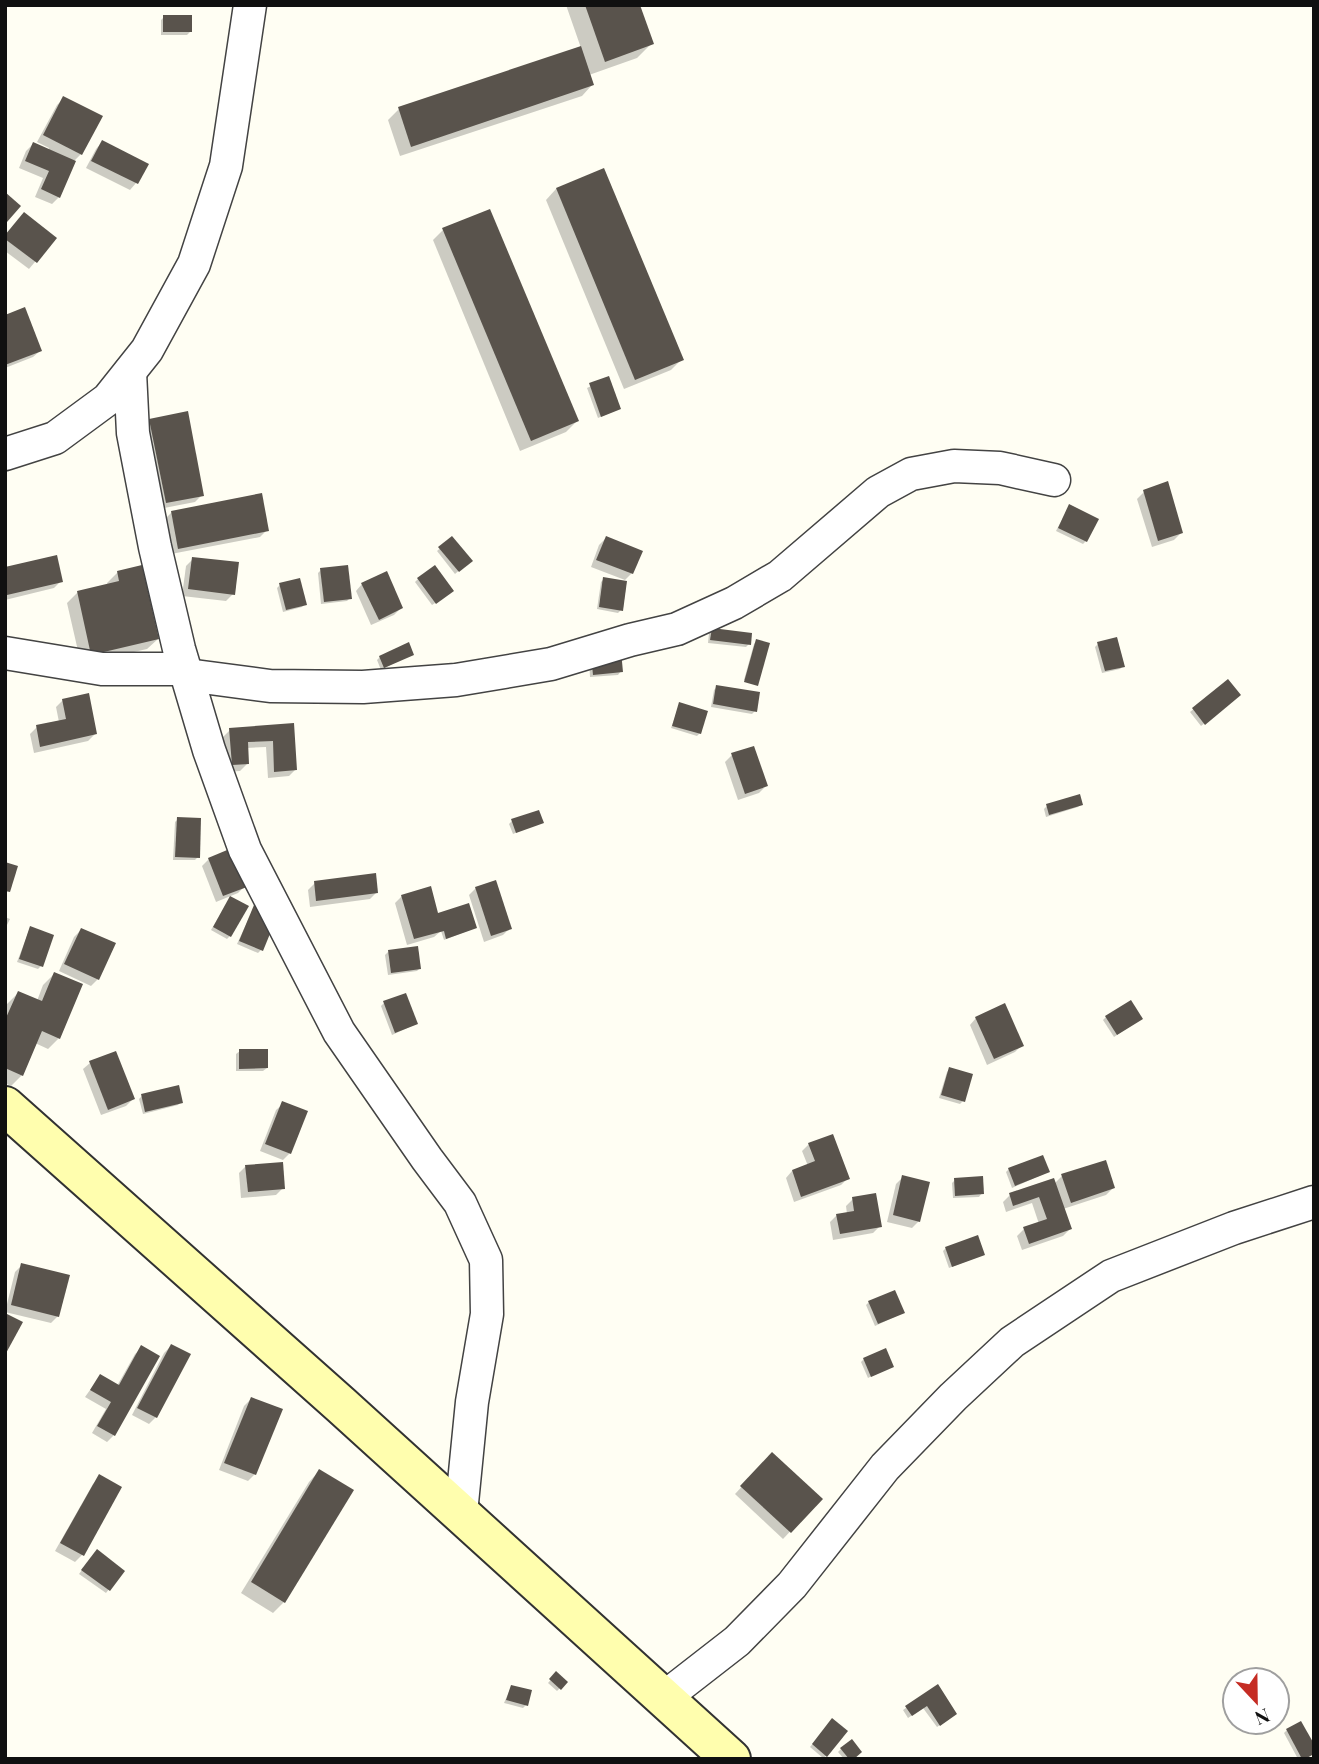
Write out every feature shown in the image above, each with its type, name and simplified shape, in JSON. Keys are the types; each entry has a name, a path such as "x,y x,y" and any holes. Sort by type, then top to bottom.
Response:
{"street":[{"path":"5,454 55,438 108,399 147,350 194,264 226,166 250,5"},
{"path":"130,372 133,433 155,547 186,672 209,750 245,850 339,1032 460,1203 486,1260 487,1314 472,1402 461,1513"},
{"path":"5,653 102,669 186,672 270,686 363,687 456,680 551,664 677,629 734,603 780,576 878,492 911,474 954,466 1000,468 1054,480"},
{"path":"5,1106 461,1513 731,1759"},
{"path":"665,1697 737,1641 792,1585 885,1467 953,1397 1012,1342 1111,1276 1234,1228 1314,1202"}],"building":[{"path":"585,5 640,5 654,44 605,62"},
{"path":"163,15 192,15 192,32 163,32"},
{"path":"581,46 594,85 411,147 398,107"},
{"path":"63,96 103,116 82,155 43,135"},
{"path":"102,140 149,164 138,184 91,161"},
{"path":"33,142 76,161 60,198 41,189 49,171 25,161"},
{"path":"604,168 684,360 635,380 556,188"},
{"path":"5,192 21,206 7,222 5,221"},
{"path":"490,209 579,421 531,441 442,228"},
{"path":"24,212 57,238 37,263 5,239 5,235"},
{"path":"25,307 42,351 5,365 5,315"},
{"path":"609,376 621,409 601,417 589,383"},
{"path":"188,411 204,496 166,503 149,419"},
{"path":"1168,481 1183,533 1158,541 1143,490"},
{"path":"262,493 269,531 178,549 171,511"},
{"path":"1069,504 1099,519 1087,542 1058,528"},
{"path":"452,536 473,561 459,572 438,547"},
{"path":"606,536 643,551 633,574 596,560"},
{"path":"57,555 63,582 7,595 5,567"},
{"path":"192,557 239,562 235,595 188,589"},
{"path":"142,565 159,639 91,655 77,591 119,581 117,571"},
{"path":"348,565 352,599 324,602 320,568"},
{"path":"435,565 454,591 436,604 417,578"},
{"path":"387,571 403,608 379,620 361,583"},
{"path":"603,577 627,581 623,611 599,607"},
{"path":"300,578 307,605 286,610 279,583"},
{"path":"712,628 752,633 751,645 710,640"},
{"path":"1117,637 1125,667 1105,671 1097,642"},
{"path":"756,639 770,643 758,686 744,682"},
{"path":"409,642 414,655 384,668 379,656"},
{"path":"621,651 623,672 593,675 591,654"},
{"path":"1228,679 1241,695 1205,725 1192,708"},
{"path":"716,685 760,692 757,712 713,704"},
{"path":"89,693 97,734 40,747 36,725 66,719 62,699"},
{"path":"679,702 708,711 701,734 672,726"},
{"path":"294,723 297,770 274,772 273,741 248,742 249,764 232,765 229,728"},
{"path":"754,746 768,786 745,794 731,753"},
{"path":"1080,794 1083,805 1049,815 1046,804"},
{"path":"539,810 544,823 516,833 511,819"},
{"path":"177,817 201,818 200,858 175,857"},
{"path":"232,848 247,887 223,896 208,858"},
{"path":"5,862 18,866 10,892 5,891"},
{"path":"376,873 378,893 316,901 314,881"},
{"path":"496,880 512,929 491,936 475,887"},
{"path":"431,886 438,913 469,903 477,928 446,939 444,931 414,939 401,895"},
{"path":"230,896 249,906 231,937 213,927"},
{"path":"254,905 278,914 263,951 239,941"},
{"path":"30,926 54,935 43,967 19,959"},
{"path":"81,928 116,943 99,980 64,964"},
{"path":"418,946 421,969 391,973 388,950"},
{"path":"54,972 83,984 60,1039 42,1031 23,1076 5,1068 5,1020 18,991 42,1001"},
{"path":"406,993 418,1024 395,1033 383,1001"},
{"path":"1131,1000 1143,1019 1117,1035 1105,1016"},
{"path":"1005,1003 1024,1046 994,1059 975,1017"},
{"path":"239,1049 268,1049 268,1068 239,1069"},
{"path":"116,1051 135,1099 108,1110 89,1061"},
{"path":"949,1067 973,1074 965,1102 941,1095"},
{"path":"179,1085 183,1103 145,1112 141,1094"},
{"path":"282,1101 308,1111 291,1154 265,1144"},
{"path":"833,1134 850,1179 801,1197 792,1170 815,1161 808,1143"},
{"path":"1043,1155 1050,1172 1015,1186 1008,1168"},
{"path":"1106,1160 1115,1188 1071,1203 1061,1174"},
{"path":"283,1162 285,1189 248,1192 245,1165"},
{"path":"902,1175 930,1182 920,1222 893,1215"},
{"path":"983,1176 984,1194 955,1196 954,1178"},
{"path":"1054,1178 1072,1229 1029,1244 1023,1227 1047,1219 1039,1197 1013,1206 1009,1193"},
{"path":"876,1193 882,1227 840,1234 836,1214 854,1211 852,1197"},
{"path":"978,1235 985,1255 952,1267 945,1247"},
{"path":"21,1263 70,1275 59,1317 11,1305"},
{"path":"895,1290 905,1313 878,1324 868,1301"},
{"path":"5,1313 23,1322 5,1355"},
{"path":"171,1344 191,1354 157,1418 137,1408"},
{"path":"141,1345 160,1356 115,1436 97,1426 111,1402 90,1390 100,1374 119,1385"},
{"path":"886,1348 894,1367 871,1377 863,1358"},
{"path":"251,1397 283,1409 256,1475 224,1463"},
{"path":"772,1452 823,1499 791,1533 740,1486"},
{"path":"319,1469 354,1490 285,1603 251,1582"},
{"path":"99,1474 122,1487 84,1556 60,1543"},
{"path":"97,1549 125,1571 110,1591 81,1570"},
{"path":"556,1671 568,1682 561,1690 549,1679"},
{"path":"938,1684 957,1714 940,1726 927,1706 912,1716 905,1706"},
{"path":"511,1685 532,1690 528,1706 506,1700"},
{"path":"832,1718 848,1731 827,1757 812,1744"},
{"path":"1301,1721 1314,1744 1314,1754 1302,1759 1290,1736 1291,1726"},
{"path":"852,1739 862,1752 854,1759 849,1759 840,1748"}]}
